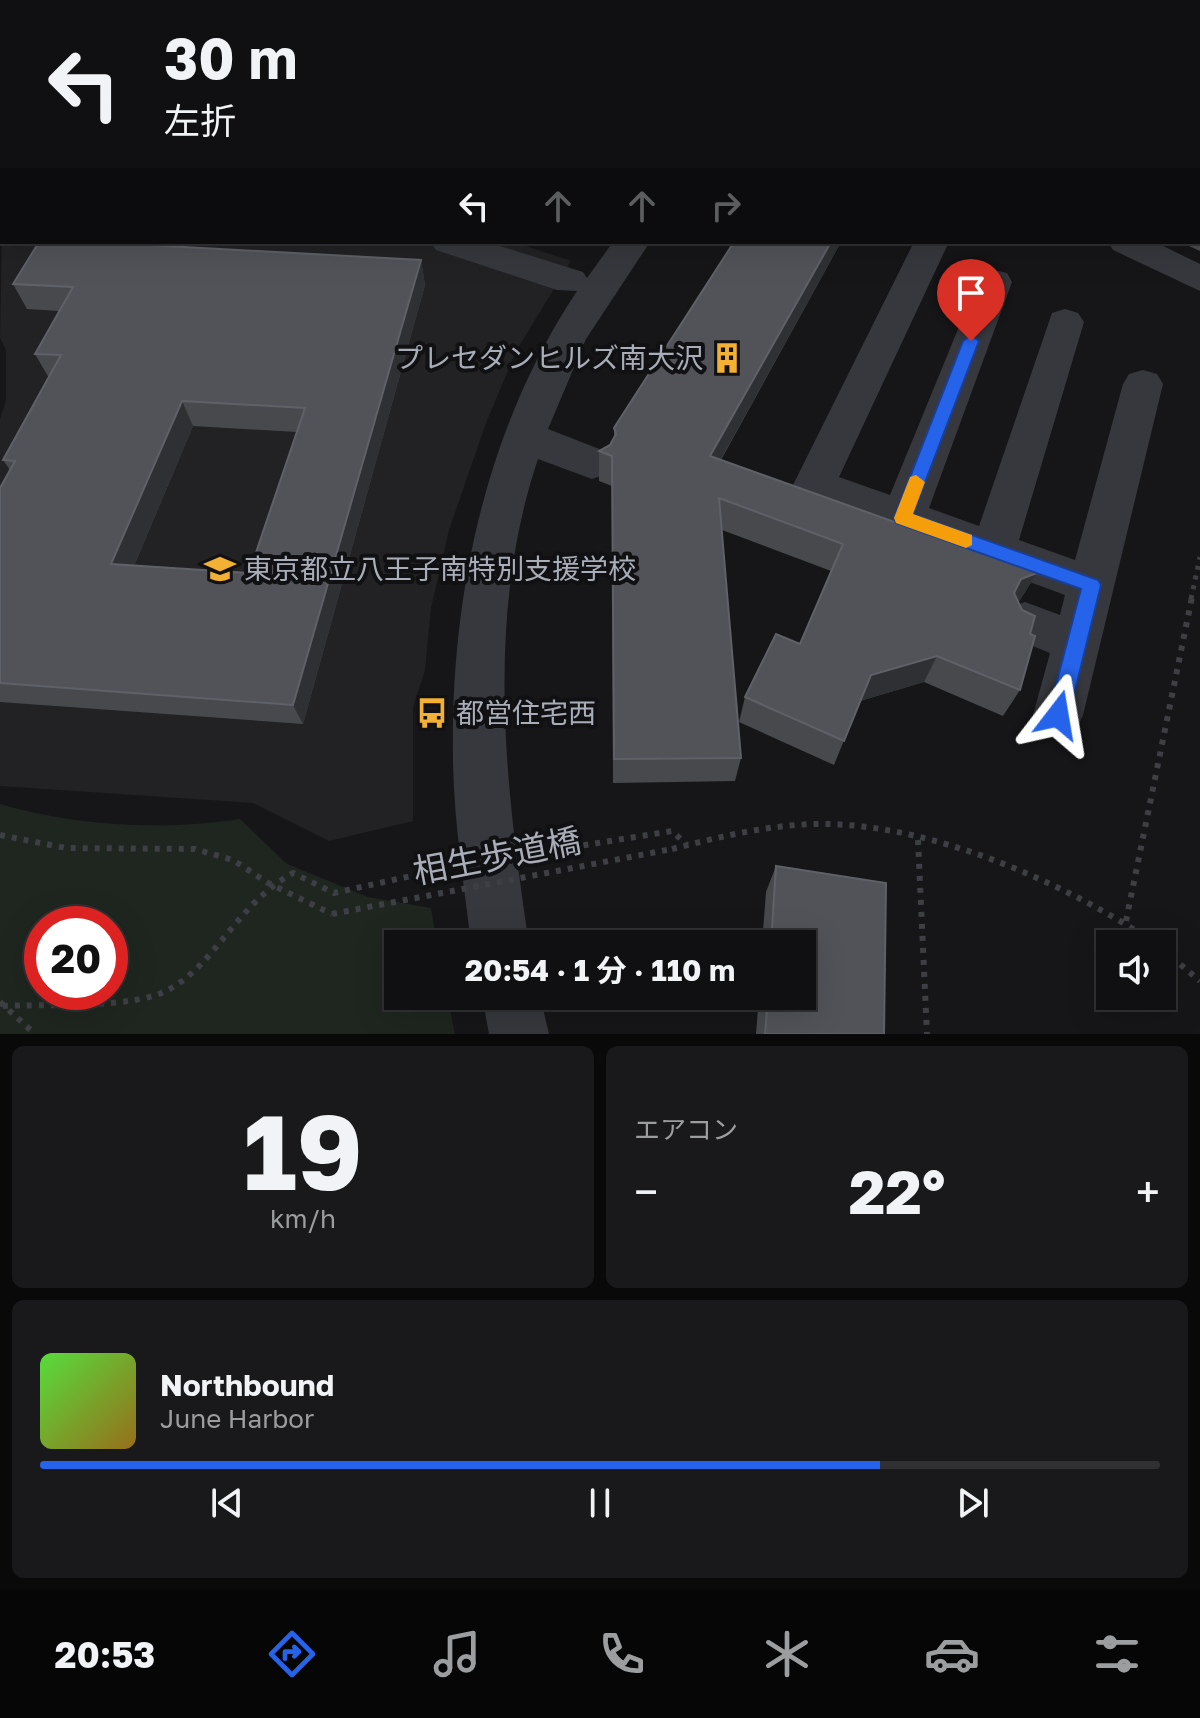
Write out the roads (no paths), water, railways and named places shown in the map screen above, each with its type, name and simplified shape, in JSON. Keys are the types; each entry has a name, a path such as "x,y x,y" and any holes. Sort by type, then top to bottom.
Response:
{"street":[{"path":"455,244 570,281"},
{"path":"498,930 483,822 478,701 483,615 503,511 525,437 558,356 582,313 631,244"},
{"path":"1130,244 1200,279"},
{"path":"929,246 814,485 1091,585"},
{"path":"903,518 994,282"},
{"path":"994,550 1065,322"},
{"path":"1058,715 1143,384"},
{"path":"525,437 592,463"},
{"path":"1025,622 1077,642"},
{"path":"514,1010 519,1034"}],"place":[{"name":"プレセダンヒルズ南大沢","path":"727,358"},
{"name":"東京都立八王子南特別支援学校","path":"220,569"},
{"name":"都営住宅西","path":"432,713"}]}
